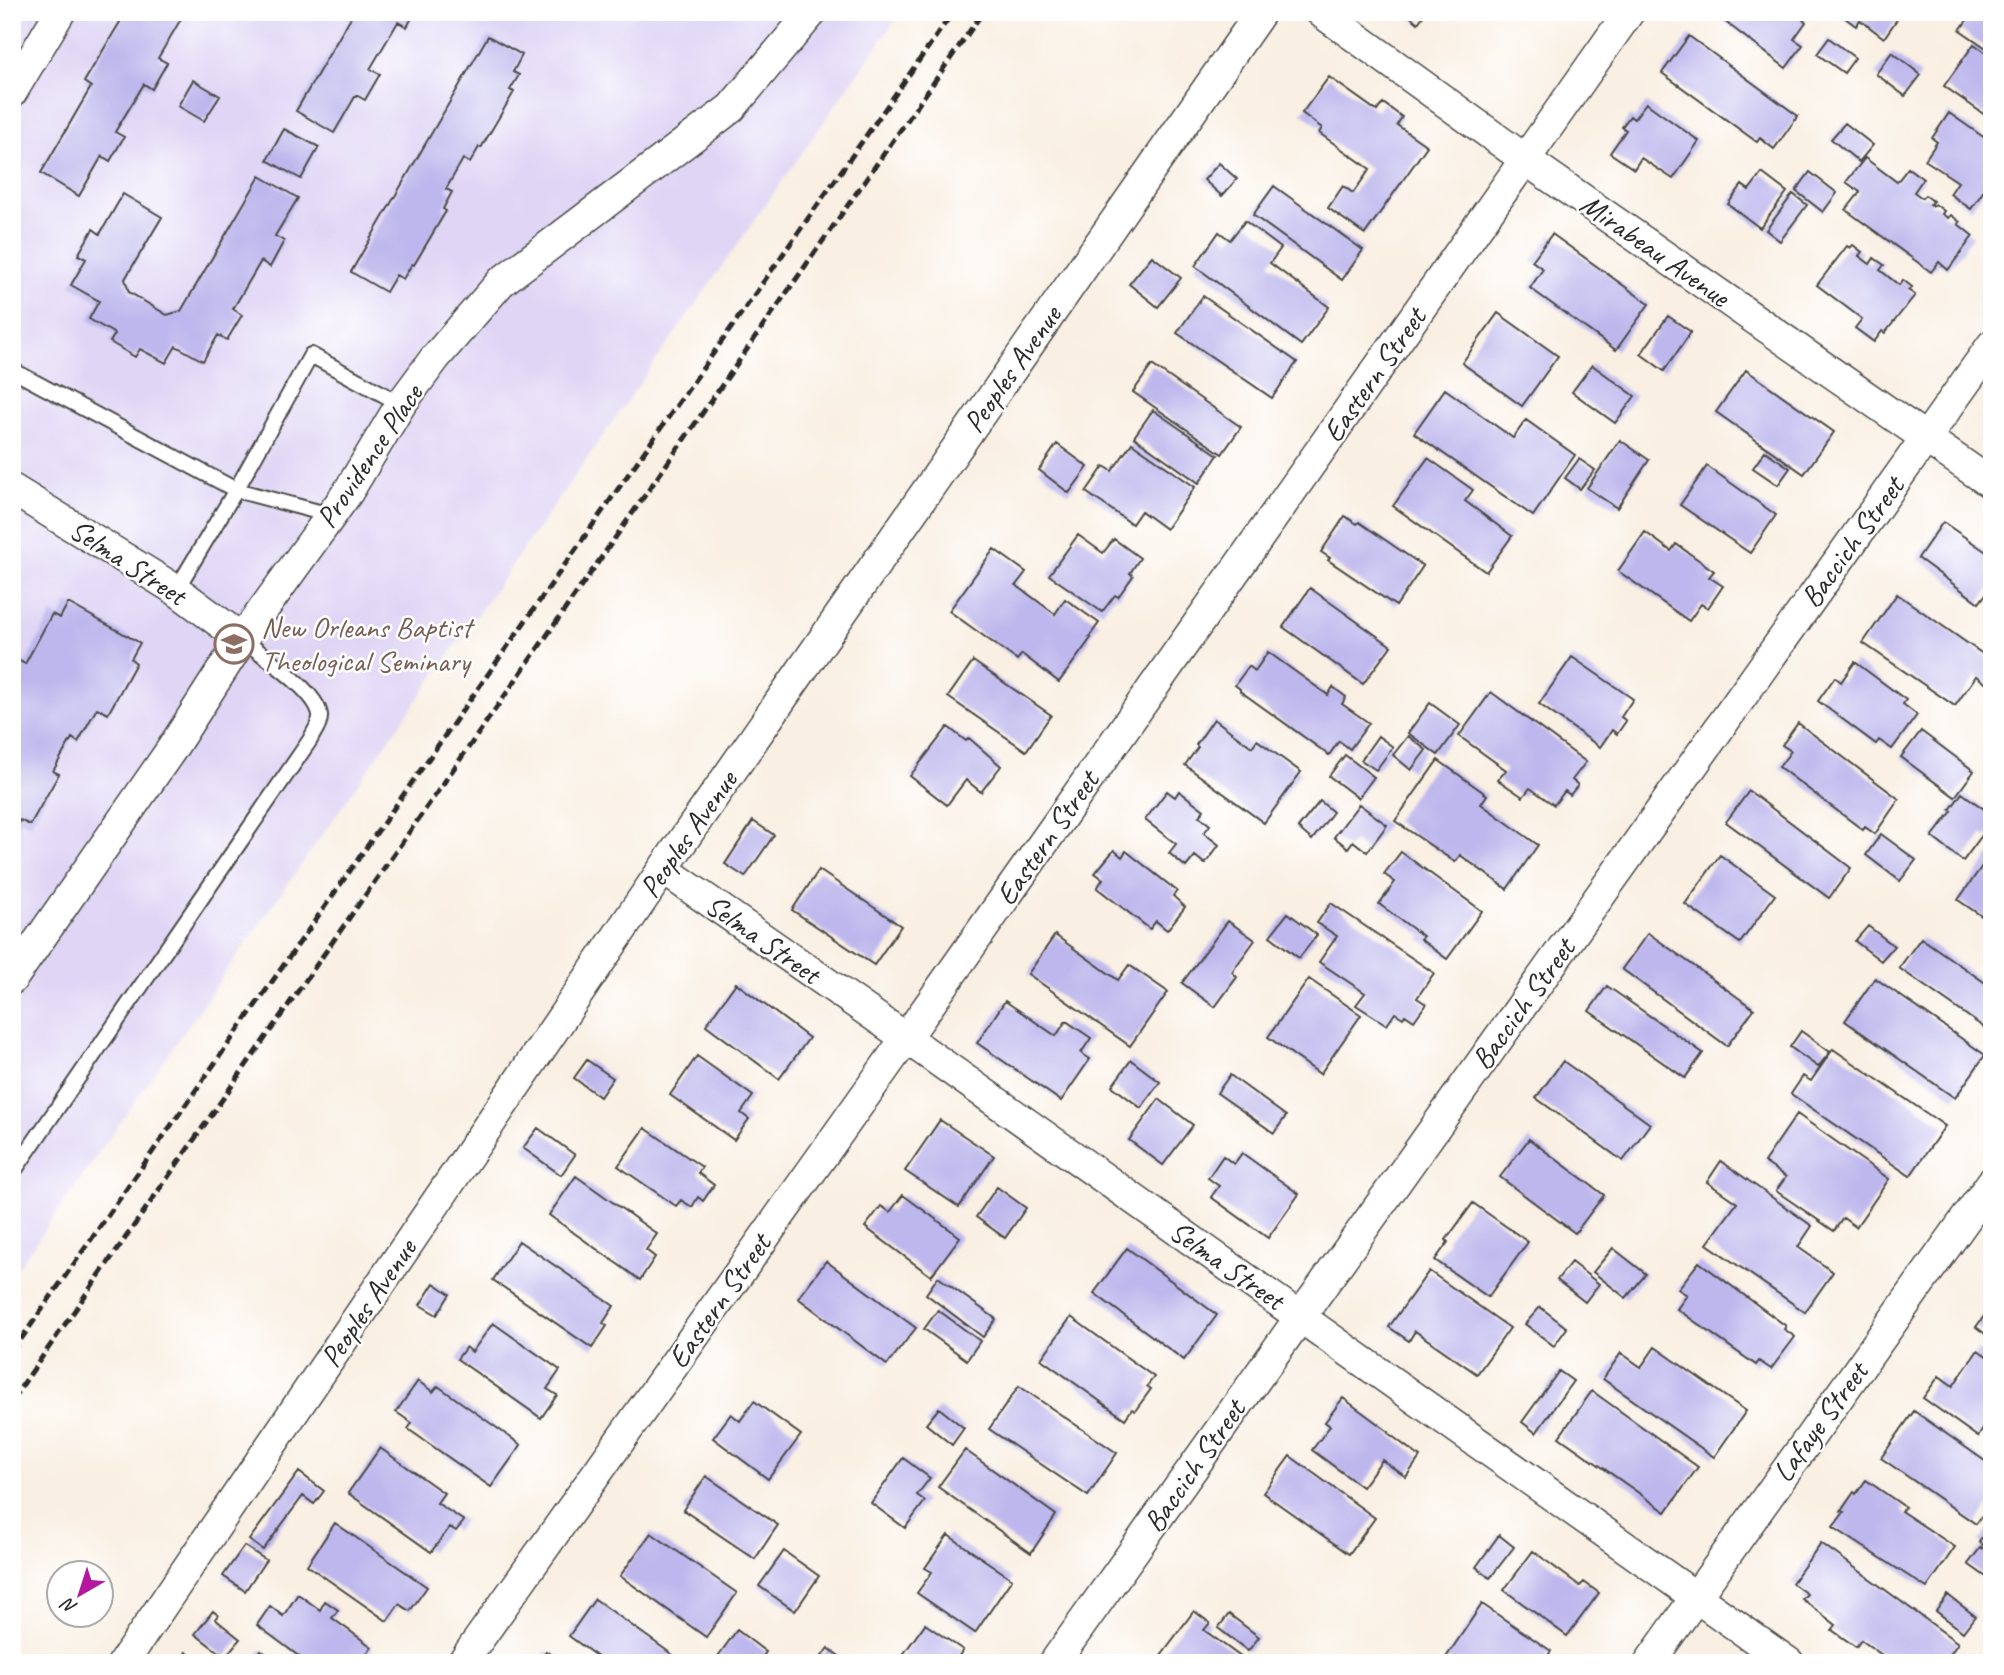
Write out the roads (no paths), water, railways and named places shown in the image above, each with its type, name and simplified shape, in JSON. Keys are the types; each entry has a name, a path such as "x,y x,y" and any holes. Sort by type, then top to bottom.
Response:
{"street":[{"path":"12,92 60,12"},
{"name":"Providence Place","path":"12,979 171,750 242,639 348,492 401,404 435,358 501,282 730,108 812,12"},
{"name":"Peoples Avenue","path":"123,1663 663,869 1261,12"},
{"name":"Mirabeau Avenue","path":"1321,12 1526,160 1992,484"},
{"name":"Eastern Street","path":"462,1663 1629,12"},
{"name":"Baccich Street","path":"1054,1663 1992,345"},
{"name":"Selma Street","path":"12,489 176,590 242,639"},
{"name":"Selma Street","path":"663,869 1789,1663"},
{"name":"Lafaye Street","path":"1649,1663 1992,1182"}],"lane":[{"path":"176,590 236,490 311,355 401,404"},
{"path":"12,370 236,490 330,515"},
{"path":"12,1174 310,740 320,719 317,703 306,691 242,639"}],"railway":[{"path":"12,1352 953,12"},
{"path":"12,1400 983,12"}],"place":[{"name":"New Orleans Baptist Theological Seminary","path":"234,644"}]}
